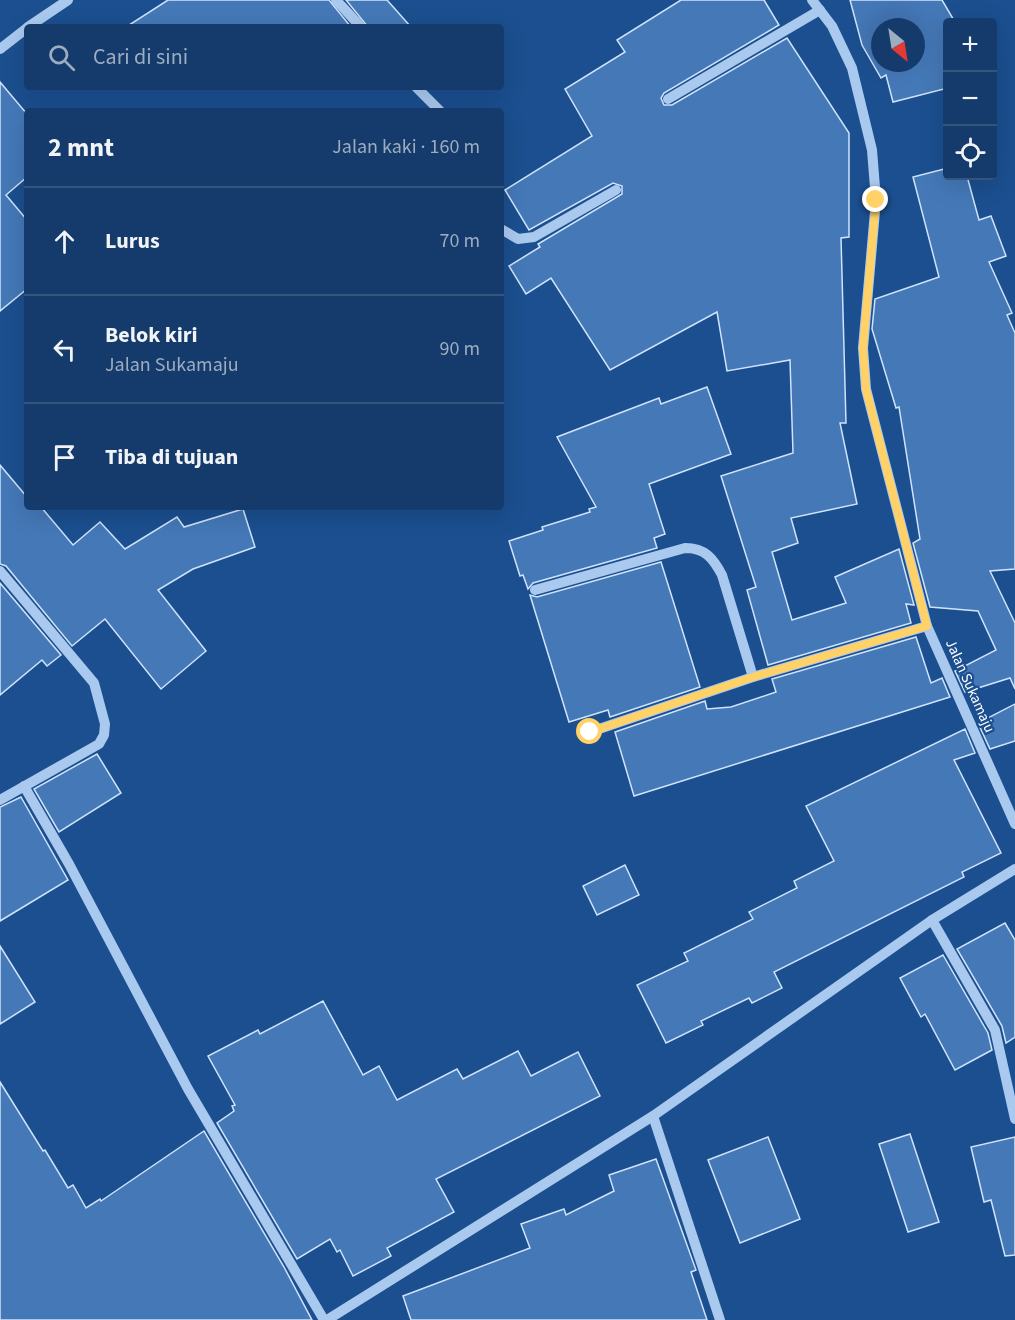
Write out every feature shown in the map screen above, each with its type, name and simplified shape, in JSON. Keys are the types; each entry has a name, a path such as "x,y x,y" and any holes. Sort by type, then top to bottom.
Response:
{"street":[{"path":"32,24 68,0"},
{"path":"336,0 358,24"},
{"name":"Jalan Sukamaju","path":"812,0 832,26 852,68 873,150 876,200 863,348 866,389 927,626 1015,824"},
{"path":"668,99 820,10"},
{"path":"0,49 24,30"},
{"path":"419,90 437,108"},
{"path":"504,231 518,239 534,237 616,190"},
{"path":"535,590 685,548 696,548 714,560 722,574 753,677"},
{"path":"0,571 94,683 105,724 104,735 99,744 0,800"},
{"path":"590,732 753,677 927,626"},
{"path":"24,786 69,864 188,1089 325,1320 653,1116 932,920 1015,869"},
{"path":"932,920 995,1030 1015,1119"},
{"path":"653,1116 720,1320"}],"building":[{"path":"168,0 329,0 349,24 131,24"},
{"path":"346,0 387,0 408,24 366,24"},
{"path":"681,0 764,0 779,25 664,93 661,98 664,105 672,105 787,38 849,133 849,237 841,238 846,423 840,423 857,504 791,518 798,543 772,552 792,620 846,603 835,577 899,549 914,605 906,604 911,623 768,665 747,590 756,587 721,476 793,453 790,360 727,371 717,312 610,370 551,278 526,294 509,266 540,247 538,244 622,194 622,186 613,183 529,230 505,190 592,136 565,89 625,52 617,40"},
{"path":"850,0 942,0 953,18 943,18 943,89 893,102 886,75 881,78 878,72 925,72 925,18 871,18 871,61 862,45"},
{"path":"0,82 24,110 24,180 6,195 24,216 24,291 0,311"},
{"path":"943,169 943,180 968,180 979,220 991,216 1006,256 989,262 1012,313 1007,315 1015,333 1015,569 990,571 1015,623 1015,689 1010,678 965,692 955,671 996,650 978,611 930,607 913,543 920,539 899,407 896,408 872,329 875,299 939,277 913,177"},
{"path":"707,387 731,454 649,484 665,534 654,538 657,548 533,583 528,589 523,575 520,576 509,541 543,530 542,527 590,512 589,509 596,507 557,437 659,398 661,404"},
{"path":"0,465 24,493 24,510 44,510 73,545 100,522 125,549 177,517 184,527 243,510 255,547 193,569 158,590 206,651 161,689 105,619 72,646 6,566 0,564"},
{"path":"661,562 700,687 610,717 608,710 569,722 530,595 537,597"},
{"path":"0,583 61,655 47,666 42,660 0,695"},
{"path":"916,637 931,683 942,678 950,697 634,796 615,732 705,701 707,709 731,707 776,692 772,679"},
{"path":"1015,704 1015,741 990,749 978,723"},
{"path":"965,729 975,753 954,760 1001,853 962,872 964,877 774,972 782,988 752,1003 749,998 701,1021 703,1025 666,1043 637,985 688,961 684,953 753,919 749,912 797,888 794,881 834,861 806,806"},
{"path":"97,754 121,793 59,832 34,789"},
{"path":"21,797 68,880 0,921 0,807"},
{"path":"625,865 639,895 597,915 583,886"},
{"path":"1005,923 1015,940 1015,1037 1006,1043 1002,1026 957,949"},
{"path":"0,946 35,1002 0,1024"},
{"path":"943,955 988,1033 992,1050 955,1070 925,1014 921,1017 900,978"},
{"path":"323,1001 363,1075 379,1066 397,1100 457,1069 463,1079 518,1051 531,1076 578,1052 600,1096 436,1179 454,1212 387,1248 391,1256 353,1276 340,1250 337,1252 330,1239 297,1259 217,1123 234,1111 232,1106 235,1105 208,1056 258,1030 260,1034"},
{"path":"0,1082 68,1188 73,1185 86,1208 100,1199 101,1201 204,1131 284,1267 312,1320 0,1320"},
{"path":"910,1134 939,1222 908,1232 879,1144"},
{"path":"768,1137 800,1219 740,1243 708,1160"},
{"path":"1015,1137 1015,1255 1005,1256 991,1200 984,1202 971,1147"},
{"path":"656,1159 696,1270 691,1272 707,1320 411,1320 403,1296 530,1248 521,1224 564,1209 566,1215 614,1191 609,1175"}],"route":[{"path":"590,732 753,677 927,626 866,389 863,348 876,200"}]}
